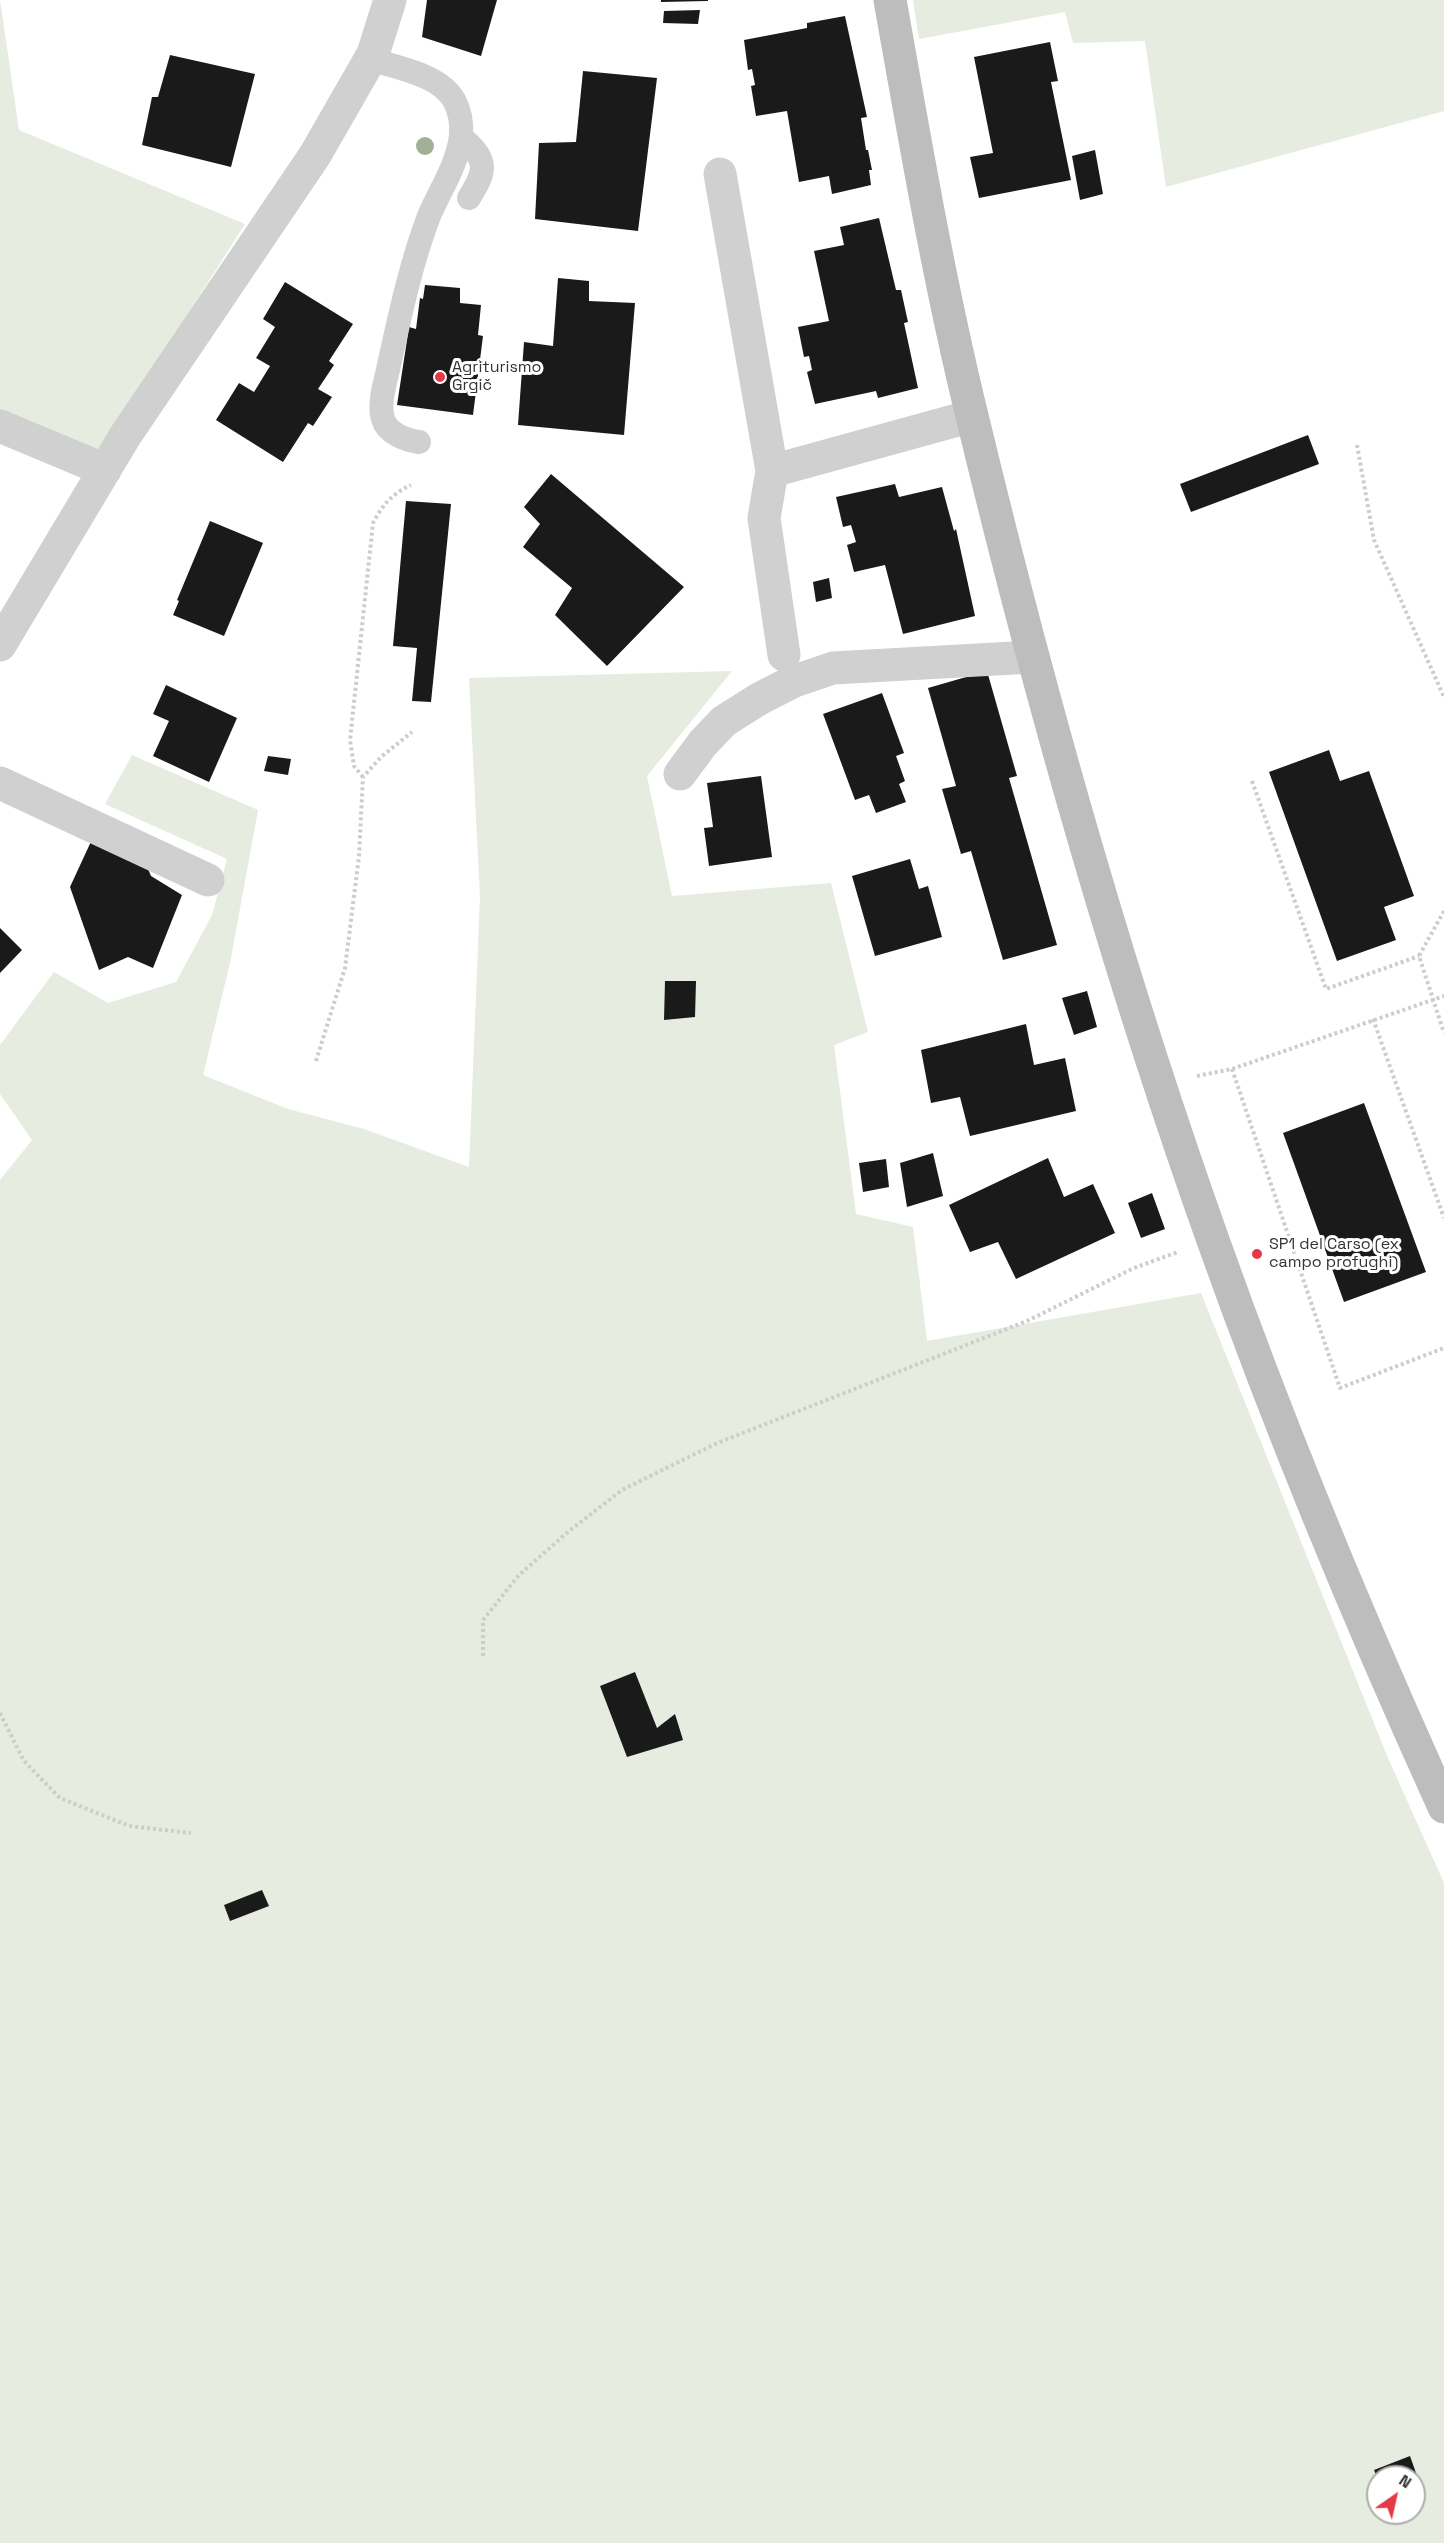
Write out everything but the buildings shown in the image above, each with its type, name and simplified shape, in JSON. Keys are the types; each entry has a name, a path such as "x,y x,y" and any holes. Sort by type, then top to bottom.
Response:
{"main road":[{"path":"890,0 923,189 972,416 1032,657 1107,919 1213,1240 1328,1541 1444,1807"}],"street":[{"path":"0,645 125,436 315,155 370,59 390,0"},
{"path":"720,174 772,471 764,518 784,655"},
{"path":"772,471 972,416"},
{"path":"0,426 105,470"},
{"path":"680,774 703,743 724,721 792,682 833,668 1032,657"},
{"path":"0,783 208,880"}],"lane":[{"path":"370,59 429,79 443,88 454,100 461,118 461,137 453,164 419,244 398,324 381,403 383,420 391,431 408,440 419,442"},
{"path":"461,137 478,154 484,171 469,198"}],"path":[{"path":"1357,445 1374,540 1444,697"},
{"path":"363,777 354,766 350,740 374,523 383,505 396,492 411,485"},
{"path":"316,1061 345,968 358,856 363,777 381,757 412,732"},
{"path":"1252,781 1326,989 1419,956 1444,910"},
{"path":"1419,956 1444,1033"},
{"path":"1162,1087 1201,1074 1232,1069 1444,996"},
{"path":"1373,1019 1444,1218"},
{"path":"1232,1069 1340,1388 1444,1348"},
{"path":"483,1656 483,1620 519,1575 568,1531 622,1490 716,1444 1027,1321 1134,1268 1213,1240"},
{"path":"0,1713 24,1761 60,1798 129,1826 191,1833"}],"shaded area":[{"path":"0,0 19,130 245,224 98,455 0,414"},
{"path":"913,0 1444,0 1444,111 1166,187 1145,41 1073,43 1065,12 919,39"},
{"path":"732,671 647,776 672,896 831,883 868,1032 834,1045 856,1214 913,1227 927,1341 1201,1293 1388,1758 1444,1883 1444,2543 0,2543 0,1180 32,1140 0,1094 0,1045 54,972 108,1003 176,982 212,915 227,859 105,804 132,755 258,810 230,963 203,1075 288,1109 364,1129 469,1167 480,897 469,678"}],"place":[{"name":"Agriturismo Grgič","path":"440,377"},
{"name":"SP1 del Carso (ex campo profughi)","path":"1257,1254"}]}
